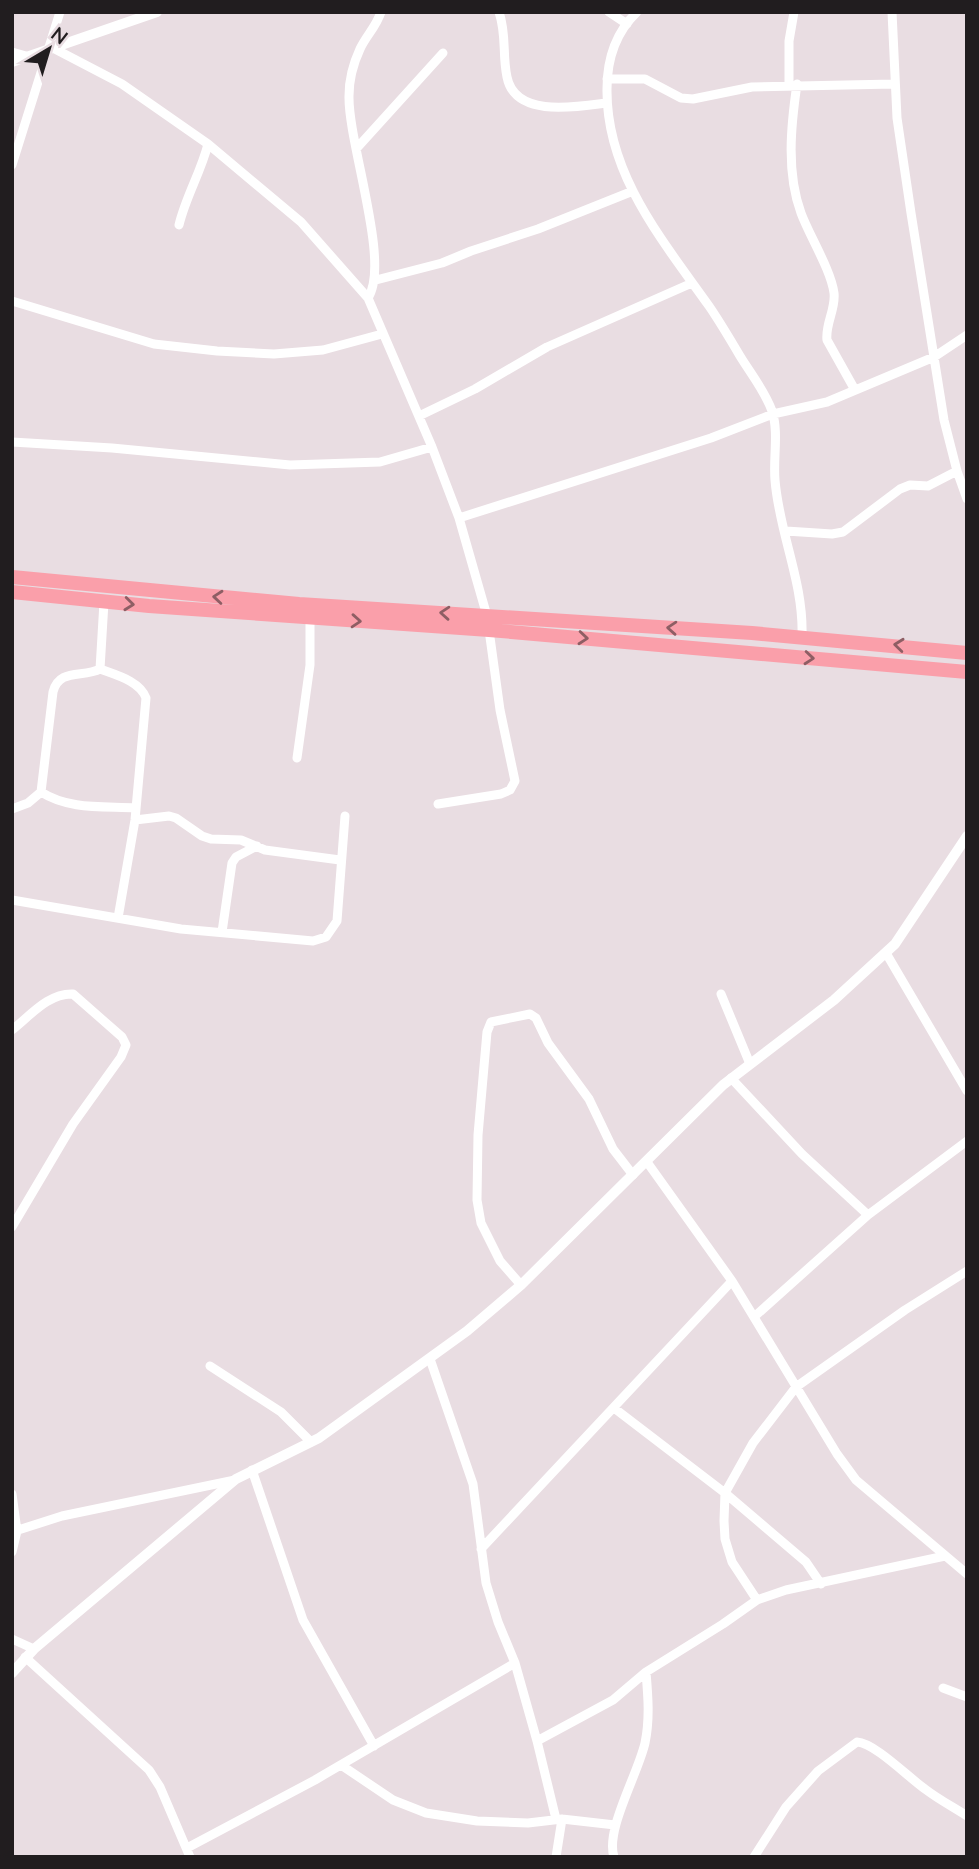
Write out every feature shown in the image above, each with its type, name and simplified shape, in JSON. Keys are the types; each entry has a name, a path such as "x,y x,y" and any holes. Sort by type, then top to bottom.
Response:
{"highway":[{"path":"12,577 310,611"},
{"path":"12,592 104,602 802,637 967,653"},
{"path":"488,623 967,673"}],"street":[{"path":"12,165 60,12"},
{"path":"12,62 158,12"},
{"path":"368,298 376,280 368,210 349,97 352,70 360,48 381,12"},
{"path":"499,12 505,33 506,76 511,90 520,99 534,104 572,107 606,103"},
{"path":"610,12 626,24"},
{"path":"637,12 626,24 613,47 606,103 612,142 633,191 666,249 711,308 773,414 775,482 797,578 803,621 802,637"},
{"path":"794,12 789,41 793,84 793,180 800,210 834,290 834,305 826,331 827,340 855,390"},
{"path":"892,12 894,84 899,131 944,420 967,499"},
{"path":"50,49 122,84 208,144 301,222 368,298 382,334 402,373 458,518 488,623 500,710 515,781 510,790 501,794 438,804"},
{"path":"12,52 26,57"},
{"path":"356,149 443,53"},
{"path":"607,79 645,79 681,98 693,100 752,87 793,84 894,84"},
{"path":"179,225 185,200 201,168 208,144"},
{"path":"376,280 442,263 633,191"},
{"path":"419,416 475,389 547,347 692,283"},
{"path":"12,301 154,345 217,351 274,354 323,350 382,334"},
{"path":"458,518 711,438 773,414 827,402 934,357 967,335"},
{"path":"12,442 111,448 290,465 380,462 432,447"},
{"path":"786,531 844,533 900,489 910,485 928,486 957,471"},
{"path":"100,669 104,602"},
{"path":"297,758 310,665 310,611"},
{"path":"12,808 28,803 41,792 55,685 66,675 91,673 100,669 134,683 144,691 146,698 135,820 118,918"},
{"path":"41,792 52,799 72,805 136,808"},
{"path":"135,820 169,816 211,839 241,840 265,850 340,860"},
{"path":"12,900 181,929 313,940 326,937 337,921 345,816"},
{"path":"12,1673 30,1653 236,1479 329,1432 467,1331 521,1285 731,1078 834,1000 895,944 967,836"},
{"path":"222,932 232,863 236,857 257,846"},
{"path":"886,953 967,1091"},
{"path":"12,1030 41,1005 63,994 73,994 122,1037 125,1045 121,1057 73,1124 12,1227"},
{"path":"722,994 750,1064"},
{"path":"521,1285 499,1261 481,1223 477,1200 478,1135 487,1032 491,1022 530,1014 536,1018 548,1043 589,1099 613,1149 633,1175"},
{"path":"731,1078 802,1154 868,1215"},
{"path":"754,1317 868,1215 967,1141"},
{"path":"647,1161 732,1281 836,1454 856,1480 967,1574"},
{"path":"757,1600 732,1562 725,1539 725,1493 753,1443 796,1387 905,1310 967,1271"},
{"path":"481,1549 732,1281"},
{"path":"430,1359 473,1484 486,1583 515,1663 559,1819 556,1857"},
{"path":"210,1366 281,1412 311,1442"},
{"path":"614,1408 725,1493 806,1562 821,1584"},
{"path":"252,1470 303,1620 374,1746"},
{"path":"14,1532 62,1516 236,1479"},
{"path":"12,1494 12,1552"},
{"path":"537,1741 613,1700 646,1672 757,1600 786,1590 945,1556"},
{"path":"12,1639 30,1653 149,1770 160,1787 188,1852 515,1663"},
{"path":"614,1857 611,1841 615,1825 639,1767 646,1739 649,1707 646,1672"},
{"path":"943,1688 967,1697"},
{"path":"754,1857 786,1807 818,1771 862,1741 927,1791 967,1816"},
{"path":"341,1765 393,1800 426,1813 502,1822 528,1823 559,1819 615,1825"}]}
